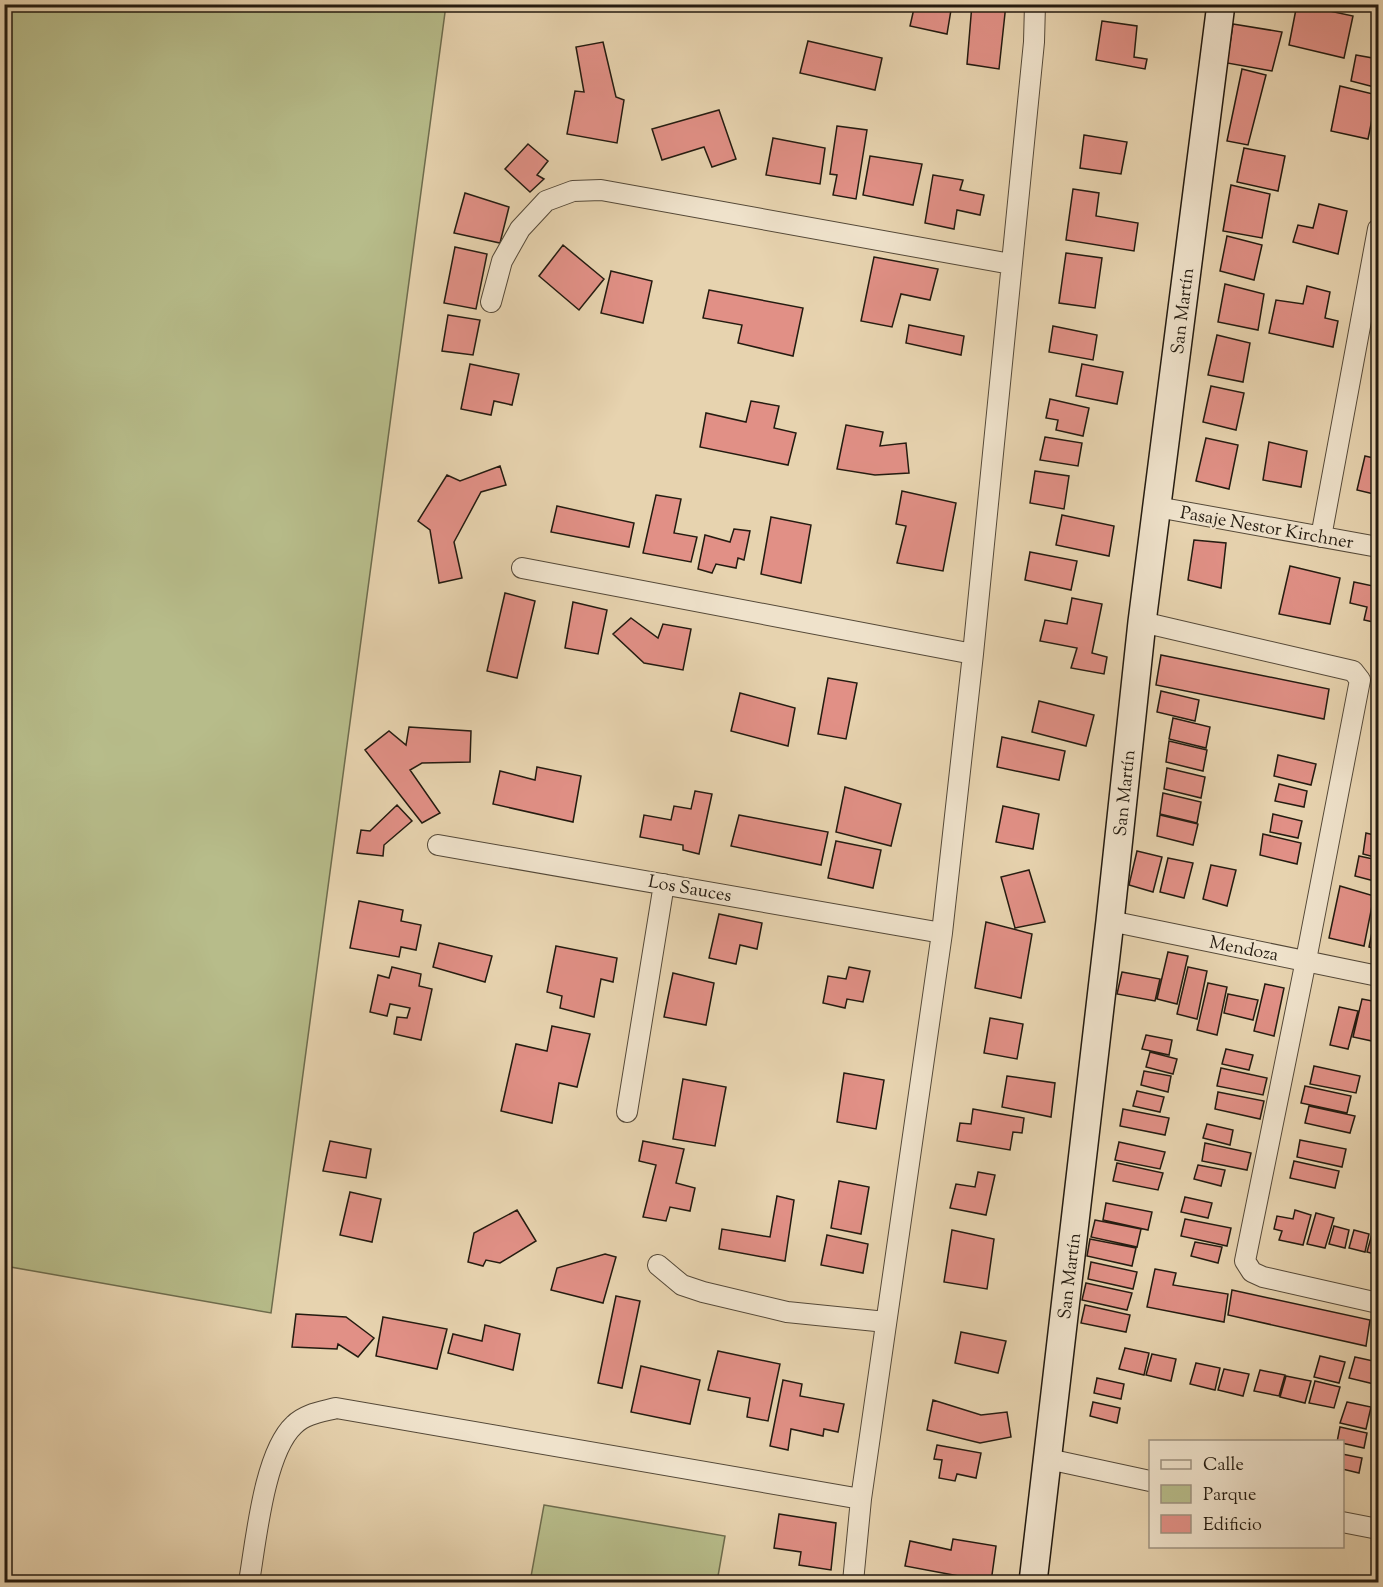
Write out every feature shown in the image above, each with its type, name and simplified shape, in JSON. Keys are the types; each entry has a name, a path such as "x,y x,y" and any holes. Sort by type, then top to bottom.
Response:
{"street":[{"path":"853,1582 861,1499 942,933 973,654 1034,42 1035,4"},
{"name":"San Martín","path":"1033,1582 1110,921 1142,622 1221,4"},
{"path":"491,302 502,261 520,229 546,201 573,191 601,190 1011,264"},
{"path":"1321,537 1378,229"},
{"name":"Pasaje Nestor Kirchner","path":"1156,507 1378,547"},
{"path":"522,568 973,654"},
{"path":"1142,622 1353,671 1360,680 1245,1261 1252,1272 1263,1277 1378,1303"},
{"name":"Los Sauces","path":"438,845 942,933"},
{"path":"627,1112 664,884"},
{"name":"Mendoza","path":"1110,921 1378,976"},
{"path":"658,1264 682,1284 703,1292 787,1311 886,1322"},
{"path":"249,1582 270,1468 279,1444 294,1424 311,1414 336,1408 861,1499"},
{"path":"1048,1459 1149,1481"},
{"path":"1344,1522 1378,1530"}],"green space":[{"path":"4,5 446,5 271,1313 5,1266"},
{"path":"544,1505 725,1536 717,1582 530,1582"}],"building":[{"path":"915,4 952,4 947,34 910,26"},
{"path":"972,4 1006,4 999,69 967,64"},
{"path":"1297,4 1353,16 1344,58 1289,45"},
{"path":"1102,21 1137,26 1134,57 1147,59 1145,69 1096,60"},
{"path":"1233,24 1282,32 1272,71 1227,63"},
{"path":"808,41 882,58 875,90 800,73"},
{"path":"603,42 616,97 624,100 617,143 567,134 575,91 584,92 576,47"},
{"path":"1356,55 1378,59 1378,88 1351,81"},
{"path":"1242,69 1266,75 1248,145 1227,141"},
{"path":"1340,86 1377,95 1368,139 1331,131"},
{"path":"719,110 736,159 712,167 704,147 662,160 652,129"},
{"path":"837,126 867,130 856,199 833,195 837,175 830,174"},
{"path":"1084,135 1127,142 1121,174 1080,168"},
{"path":"773,138 825,148 820,184 766,175"},
{"path":"528,144 548,161 537,175 544,179 530,192 505,169"},
{"path":"1244,148 1285,156 1278,191 1237,182"},
{"path":"870,156 922,164 913,205 863,195"},
{"path":"933,175 963,180 960,190 984,195 980,215 957,210 954,229 925,223"},
{"path":"1231,185 1270,194 1262,238 1223,231"},
{"path":"1073,189 1099,193 1096,216 1138,223 1134,251 1066,240"},
{"path":"465,193 509,207 500,243 454,233"},
{"path":"1319,204 1347,211 1338,254 1293,242 1298,225 1313,228"},
{"path":"1227,236 1262,245 1254,280 1220,271"},
{"path":"563,245 604,279 579,310 539,276"},
{"path":"455,247 487,254 476,309 444,303"},
{"path":"1066,253 1102,258 1095,308 1059,303"},
{"path":"874,257 938,269 930,300 901,294 892,327 861,321"},
{"path":"611,271 652,281 643,323 601,313"},
{"path":"1225,284 1264,294 1258,330 1218,322"},
{"path":"1307,286 1330,292 1325,318 1338,321 1333,347 1269,333 1276,300 1303,304"},
{"path":"709,290 803,308 793,356 738,343 742,325 703,318"},
{"path":"448,315 480,320 473,355 442,351"},
{"path":"909,325 964,336 961,355 906,343"},
{"path":"1053,326 1097,335 1093,360 1049,352"},
{"path":"1217,335 1250,343 1243,382 1208,375"},
{"path":"470,364 519,374 512,405 494,401 491,415 461,409"},
{"path":"1082,364 1123,372 1117,404 1076,396"},
{"path":"1211,386 1244,393 1236,430 1203,422"},
{"path":"1050,399 1089,408 1083,436 1056,430 1058,420 1046,418"},
{"path":"751,401 779,406 774,428 796,433 788,465 700,447 706,413 746,422"},
{"path":"846,425 883,432 880,446 906,443 909,473 875,475 837,469"},
{"path":"1045,437 1082,443 1078,466 1040,460"},
{"path":"1206,438 1238,445 1229,489 1196,481"},
{"path":"1269,442 1307,451 1301,487 1263,480"},
{"path":"1365,456 1378,459 1378,495 1357,490"},
{"path":"500,466 506,485 481,492 454,542 462,578 439,583 430,530 418,521 447,475 460,481"},
{"path":"1035,471 1069,476 1064,509 1030,503"},
{"path":"902,491 956,503 943,571 897,563 906,526 896,524"},
{"path":"656,495 681,499 674,533 697,537 691,562 643,553"},
{"path":"557,506 634,523 629,547 551,532"},
{"path":"1062,515 1114,526 1109,556 1056,545"},
{"path":"771,517 811,525 801,583 761,574"},
{"path":"734,529 750,531 744,560 738,558 736,568 716,564 712,573 698,569 705,535 730,542"},
{"path":"1194,540 1226,543 1221,588 1188,580"},
{"path":"1030,552 1077,561 1071,590 1025,580"},
{"path":"1290,566 1340,578 1330,624 1279,614"},
{"path":"1354,582 1378,587 1378,623 1364,620 1367,607 1350,603"},
{"path":"505,593 535,601 517,678 487,671"},
{"path":"1072,598 1102,604 1092,653 1107,657 1104,674 1071,668 1077,648 1040,641 1045,620 1067,624"},
{"path":"573,602 607,610 598,654 565,648"},
{"path":"631,618 658,638 663,624 691,629 683,670 644,663 613,634"},
{"path":"1161,655 1329,689 1324,719 1156,685"},
{"path":"828,678 857,683 846,739 818,734"},
{"path":"1161,691 1199,700 1195,721 1157,712"},
{"path":"740,693 795,708 788,746 731,731"},
{"path":"1039,701 1094,715 1086,746 1032,732"},
{"path":"1173,718 1210,727 1206,748 1169,739"},
{"path":"409,727 471,731 470,762 422,763 410,770 440,813 422,823 365,750 389,731 406,745"},
{"path":"1002,737 1065,751 1059,780 997,767"},
{"path":"1169,741 1207,750 1203,771 1166,762"},
{"path":"1278,755 1316,764 1311,785 1274,776"},
{"path":"537,767 581,776 573,822 493,804 500,771 535,780"},
{"path":"1167,768 1205,777 1201,798 1164,789"},
{"path":"1279,784 1307,791 1304,807 1275,801"},
{"path":"845,787 901,804 891,846 836,832"},
{"path":"695,791 712,794 699,854 683,850 683,845 640,837 644,815 671,820 674,806 691,809"},
{"path":"1163,793 1201,802 1197,823 1160,814"},
{"path":"397,805 412,821 384,845 383,856 357,853 361,830 370,831"},
{"path":"1003,806 1039,814 1033,849 996,842"},
{"path":"1273,814 1302,821 1298,838 1270,832"},
{"path":"739,815 828,832 821,865 731,846"},
{"path":"1160,815 1198,824 1193,845 1157,836"},
{"path":"1366,833 1378,836 1378,858 1363,854"},
{"path":"1263,834 1301,843 1297,864 1260,855"},
{"path":"836,841 881,850 873,888 828,878"},
{"path":"1137,851 1162,857 1153,892 1129,885"},
{"path":"1359,856 1378,860 1378,882 1355,876"},
{"path":"1168,858 1193,863 1184,898 1160,892"},
{"path":"1211,865 1236,870 1227,906 1203,899"},
{"path":"1029,870 1045,922 1015,928 1001,877"},
{"path":"1340,886 1374,896 1364,946 1329,938"},
{"path":"359,901 403,910 401,921 421,925 416,950 401,947 399,957 350,948"},
{"path":"1378,903 1378,950 1369,947"},
{"path":"719,914 762,923 757,949 740,945 736,964 709,958"},
{"path":"986,922 1032,934 1021,998 975,988"},
{"path":"439,943 492,956 485,982 433,967"},
{"path":"556,946 617,958 613,982 601,979 594,1017 560,1008 562,996 547,992"},
{"path":"1168,952 1188,956 1177,1004 1157,999"},
{"path":"392,967 421,974 419,986 432,989 421,1040 394,1034 397,1017 407,1018 410,1008 390,1004 387,1016 370,1012 378,975 389,978"},
{"path":"849,967 870,971 863,1002 847,999 845,1008 823,1003 828,976 846,979"},
{"path":"1188,967 1207,971 1197,1019 1177,1014"},
{"path":"1122,972 1160,979 1155,1001 1117,994"},
{"path":"673,973 714,983 706,1025 664,1017"},
{"path":"1208,983 1227,987 1217,1035 1197,1030"},
{"path":"1265,984 1284,988 1274,1036 1254,1031"},
{"path":"1228,994 1258,1000 1253,1020 1224,1013"},
{"path":"1362,999 1378,1002 1378,1015 1372,1041 1353,1037"},
{"path":"1339,1007 1358,1011 1348,1049 1330,1045"},
{"path":"990,1018 1023,1024 1017,1059 984,1053"},
{"path":"552,1026 590,1034 577,1087 559,1083 552,1123 501,1111 516,1044 547,1051"},
{"path":"1146,1035 1172,1040 1169,1055 1142,1049"},
{"path":"1226,1049 1253,1055 1249,1070 1222,1064"},
{"path":"1150,1052 1177,1059 1173,1074 1146,1067"},
{"path":"1314,1066 1360,1076 1356,1093 1310,1084"},
{"path":"1221,1068 1267,1078 1263,1095 1217,1086"},
{"path":"1144,1071 1171,1076 1168,1092 1141,1085"},
{"path":"844,1073 884,1080 876,1129 837,1122"},
{"path":"1007,1076 1055,1083 1051,1117 1002,1107"},
{"path":"683,1079 726,1087 715,1146 673,1139"},
{"path":"1305,1086 1351,1096 1347,1113 1301,1103"},
{"path":"1137,1091 1164,1097 1160,1112 1133,1106"},
{"path":"1218,1092 1264,1101 1260,1119 1215,1109"},
{"path":"1309,1106 1355,1116 1350,1133 1305,1123"},
{"path":"973,1109 1024,1118 1022,1133 1013,1132 1010,1150 957,1141 960,1123 971,1124"},
{"path":"1123,1109 1169,1118 1165,1135 1120,1126"},
{"path":"1207,1124 1233,1130 1230,1145 1203,1138"},
{"path":"1300,1140 1346,1149 1342,1167 1297,1157"},
{"path":"330,1141 371,1149 366,1178 323,1171"},
{"path":"643,1141 684,1149 676,1183 695,1188 690,1211 670,1207 666,1221 643,1217 656,1165 639,1161"},
{"path":"1119,1142 1165,1152 1160,1169 1115,1160"},
{"path":"1205,1143 1251,1153 1247,1170 1202,1161"},
{"path":"1294,1161 1339,1171 1335,1188 1290,1178"},
{"path":"1117,1163 1163,1173 1158,1190 1113,1181"},
{"path":"1198,1165 1225,1170 1221,1186 1194,1179"},
{"path":"978,1172 995,1175 986,1215 950,1208 956,1184 975,1187"},
{"path":"839,1181 869,1187 861,1234 831,1228"},
{"path":"350,1192 381,1199 372,1242 340,1235"},
{"path":"777,1196 794,1200 785,1261 719,1249 722,1229 770,1237"},
{"path":"1185,1197 1212,1203 1208,1218 1181,1212"},
{"path":"1106,1203 1152,1212 1148,1230 1103,1220"},
{"path":"517,1210 536,1241 500,1263 486,1260 483,1266 468,1262 474,1233"},
{"path":"1295,1210 1311,1215 1303,1245 1279,1240 1282,1231 1274,1229 1277,1216 1293,1219"},
{"path":"1316,1213 1334,1218 1325,1248 1307,1244"},
{"path":"1185,1219 1231,1228 1227,1246 1181,1236"},
{"path":"1095,1220 1141,1229 1137,1247 1091,1237"},
{"path":"1334,1226 1349,1230 1345,1248 1329,1244"},
{"path":"952,1230 994,1239 987,1289 944,1282"},
{"path":"1354,1230 1369,1234 1365,1252 1349,1248"},
{"path":"1372,1234 1378,1236 1378,1255 1367,1252"},
{"path":"827,1235 868,1244 863,1273 821,1265"},
{"path":"1090,1239 1136,1248 1132,1266 1087,1256"},
{"path":"1195,1242 1222,1247 1218,1263 1191,1256"},
{"path":"605,1254 616,1257 603,1303 551,1290 557,1268"},
{"path":"1091,1262 1137,1272 1133,1289 1088,1279"},
{"path":"1155,1269 1176,1273 1173,1285 1228,1294 1224,1322 1147,1307"},
{"path":"1086,1283 1132,1293 1127,1310 1082,1300"},
{"path":"1232,1290 1370,1320 1366,1346 1228,1315"},
{"path":"616,1296 640,1301 622,1388 598,1383"},
{"path":"1085,1305 1130,1315 1126,1332 1081,1323"},
{"path":"296,1314 346,1317 374,1338 358,1357 338,1344 337,1349 292,1347"},
{"path":"383,1317 447,1329 437,1369 376,1356"},
{"path":"485,1325 520,1334 513,1370 448,1353 453,1334 482,1341"},
{"path":"961,1332 1006,1341 998,1373 955,1363"},
{"path":"1125,1348 1149,1353 1144,1375 1119,1369"},
{"path":"718,1351 780,1364 768,1421 747,1417 750,1398 708,1390"},
{"path":"1152,1354 1176,1359 1171,1381 1146,1375"},
{"path":"1320,1356 1345,1362 1339,1383 1314,1377"},
{"path":"1355,1357 1378,1362 1374,1384 1349,1378"},
{"path":"1196,1363 1220,1368 1215,1390 1190,1384"},
{"path":"641,1366 700,1380 690,1424 631,1412"},
{"path":"1224,1369 1249,1374 1243,1396 1218,1390"},
{"path":"1260,1370 1285,1375 1279,1396 1254,1391"},
{"path":"1286,1376 1311,1381 1305,1403 1280,1397"},
{"path":"1097,1378 1124,1384 1121,1399 1094,1393"},
{"path":"783,1380 802,1384 800,1396 844,1404 838,1432 824,1429 823,1436 791,1429 788,1450 770,1446"},
{"path":"1315,1381 1340,1387 1334,1408 1309,1403"},
{"path":"933,1400 981,1415 1007,1412 1011,1437 980,1443 927,1430"},
{"path":"1093,1402 1120,1408 1117,1423 1090,1416"},
{"path":"1347,1402 1371,1407 1366,1429 1340,1423"},
{"path":"1340,1427 1367,1433 1364,1448 1344,1444 1344,1440 1337,1440"},
{"path":"937,1445 981,1453 976,1478 957,1474 955,1481 939,1478 942,1460 934,1459"},
{"path":"1344,1454 1362,1458 1359,1473 1344,1469"},
{"path":"779,1514 836,1523 831,1570 799,1565 801,1552 774,1548"},
{"path":"953,1539 996,1546 991,1582 905,1566 910,1541 951,1550"}]}
